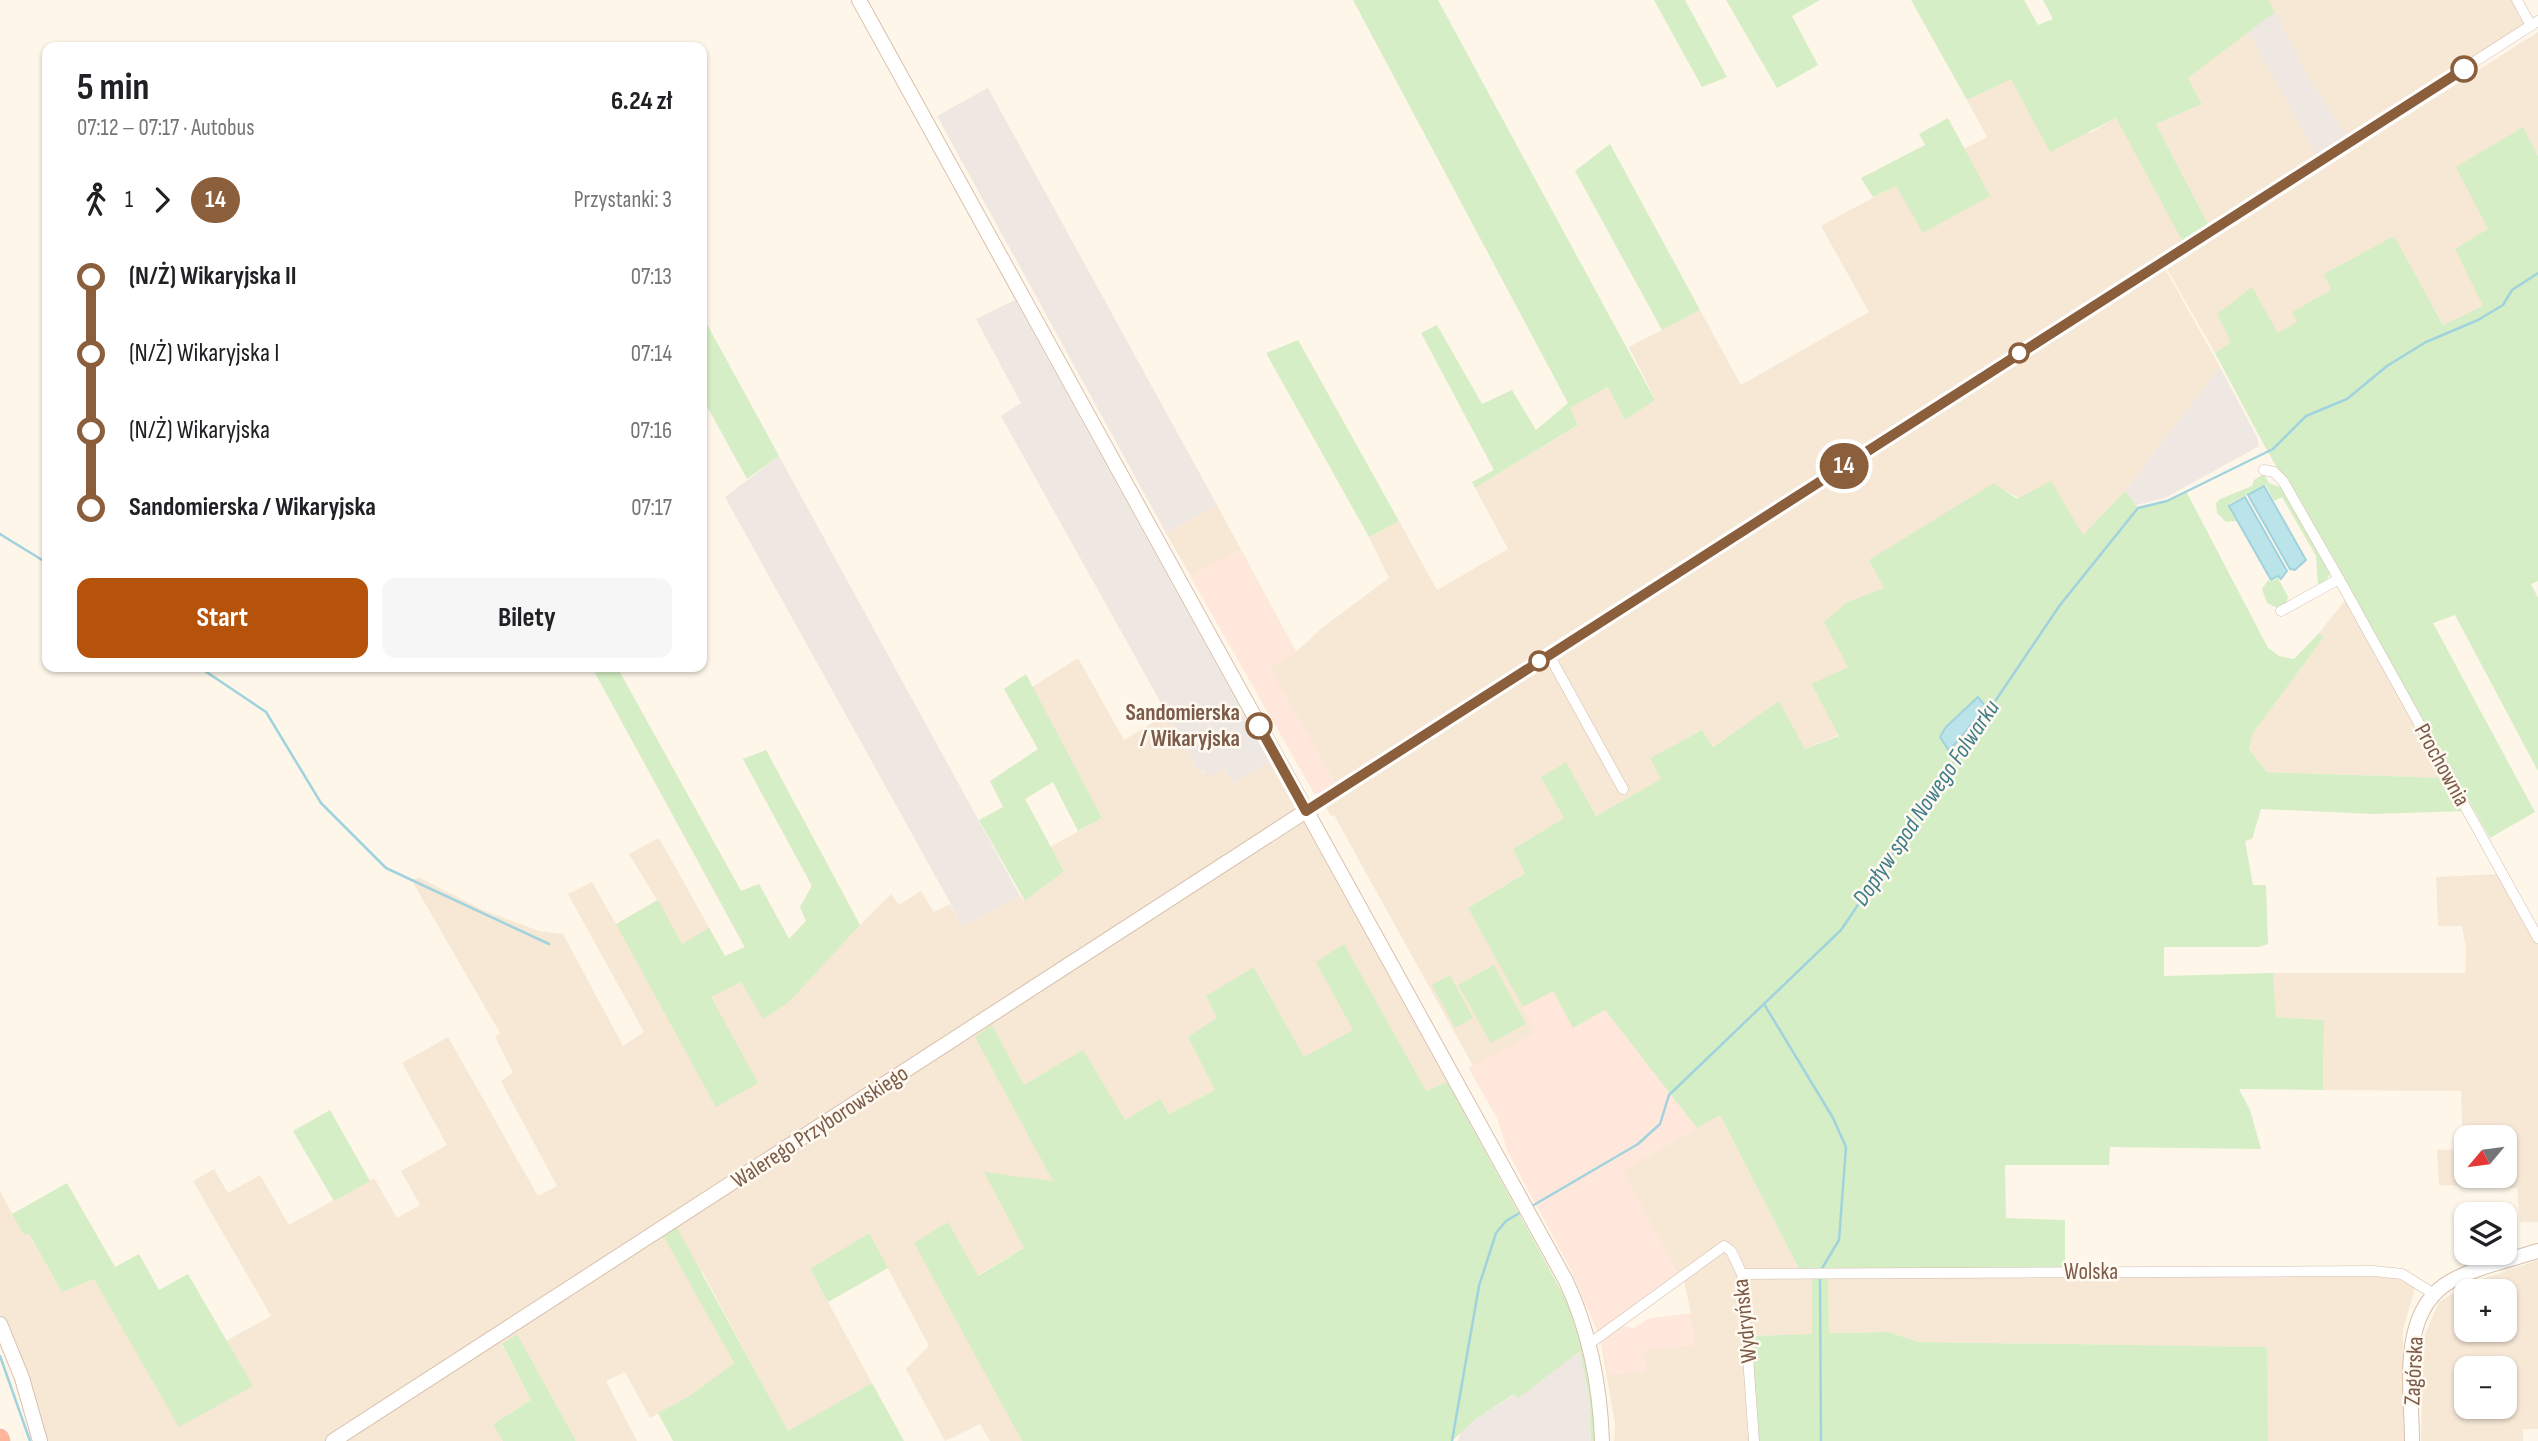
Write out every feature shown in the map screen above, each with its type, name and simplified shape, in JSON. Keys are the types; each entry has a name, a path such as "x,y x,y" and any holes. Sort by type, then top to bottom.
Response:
{"street":[{"path":"859,0 1574,1297 1589,1343 1597,1383 1602,1441"},
{"path":"1306,811 2535,24 2517,0"},
{"name":"Prochownia","path":"2264,470 2274,472 2283,481 2538,938"},
{"path":"2281,611 2339,579"},
{"path":"1549,655 1623,789"},
{"name":"Walerego Przyborowskiego","path":"333,1441 1306,811"},
{"name":"Wydryńska","path":"1589,1343 1717,1249 1724,1247 1731,1251 1742,1274 1754,1441"},
{"path":"2434,1294 2467,1274 2538,1251"},
{"name":"Wolska","path":"1742,1274 2374,1271 2402,1274 2434,1294"},
{"name":"Zagórska","path":"2412,1441 2413,1339 2421,1313 2434,1294"},
{"path":"0,1324 22,1378 40,1441"}],"shaded area":[{"path":"2269,0 2518,0 2531,26 2162,263 2220,367 2125,491 2083,535 1994,484 1870,560 1885,588 1847,602 1848,667 1811,685 1839,735 1805,749 1779,702 1712,747 1702,730 1650,758 1662,779 1596,816 1566,763 1564,818 1513,849 1526,872 1468,908 1605,1010 1697,1127 1720,1115 1801,1273 1742,1274 1724,1247 1602,1340 1610,1375 1691,1313 1684,1281 1723,1252 1728,1254 1738,1275 1750,1441 1614,1441 1615,1424 1600,1337 1571,1270 1508,1152 1498,1120 1469,1068 1473,1066 1334,815 1331,816 1292,753 1166,533 1217,505 1296,652 1322,628 1389,578 1369,537 1399,521 1437,590 1508,549 1475,488 1577,426 1569,408 1609,387 1625,420 1655,399 1629,347 1700,310 1741,385 1869,312 1821,226 1896,185 1989,196 1964,149 1987,137 1967,100 2010,79 2090,133 2116,118 2209,226 2156,124 2202,104 2188,78 2275,12"},
{"path":"2275,12 2306,73 2346,136 2317,155 2248,32"},
{"path":"2538,32 2538,156 2522,127 2489,230 2455,249 2484,306 2444,326 2393,236 2331,290 2302,332 2232,342 2215,353 2167,269"},
{"path":"988,88 1217,505 1166,533 937,116"},
{"path":"1015,300 1270,762 1233,783 1224,768 1208,777 1204,771 1200,773 1001,416 1021,403 976,319"},
{"path":"2220,367 2257,437 2259,446 2165,498 2136,505 2125,491"},
{"path":"779,456 1020,896 963,926 725,497"},
{"path":"1240,550 1296,653 1270,668 1335,782 1315,795 1190,576"},
{"path":"2347,598 2446,778 2267,772 2249,749 2253,733 2324,637 2319,633"},
{"path":"1078,658 1124,740 1167,714 1200,773 1224,768 1233,783 1270,762 1447,1082 1426,1091 1353,1030 1304,1058 1255,968 1218,1018 1215,1090 1169,1114 1160,1099 1125,1120 1024,1086 992,1026 976,1037 1054,1182 1024,1248 977,1276 999,1398 1022,1441 990,1441 980,1424 945,1441 906,1369 929,1346 869,1233 810,1269 872,1383 788,1432 703,1273 664,1235 734,1363 691,1395 650,1418 625,1372 606,1381 637,1441 576,1441 517,1335 502,1345 531,1400 494,1423 503,1441 42,1441 13,1345 0,1313 0,1191 24,1235 28,1233 62,1292 94,1279 154,1381 271,1316 193,1181 214,1169 228,1193 260,1175 289,1225 374,1178 397,1218 420,1205 401,1171 447,1145 402,1063 448,1037 538,1196 557,1186 501,1081 513,1073 495,1037 500,1033 412,881 418,877 483,910 539,931 563,934 623,1046 644,1032 568,894 592,882 616,924 657,900 629,854 659,838 725,956 745,948 595,672 620,672 741,891 759,884 789,939 806,921 800,907 812,885 743,759 766,750 860,925 891,894 899,905 921,891 934,912 950,904 963,926 1020,896 1025,901 1064,870 1050,847 1102,818 1032,687"},
{"path":"2498,874 2538,944 2538,1222 2520,1222 2517,1125 2462,1125 2461,1091 2323,1090 2324,1020 2275,1017 2273,973 2465,973 2466,948 2462,926 2438,926 2436,877"},
{"path":"1553,991 1605,1010 1697,1128 1623,1171 1680,1278 1600,1337 1571,1270 1508,1152 1498,1120 1469,1068 1535,1033 1523,1007"},
{"path":"2454,1149 2454,1186 2439,1185 2437,1150"},
{"path":"2538,1260 2538,1429 2523,1429 2523,1441 2421,1441 2423,1339 2439,1302 2454,1293 2454,1342 2517,1342 2517,1279 2483,1279"},
{"path":"2371,1276 2398,1279 2415,1287 2403,1330 2404,1441 2268,1441 2266,1347 1919,1342 1888,1332 1829,1333 1828,1277"},
{"path":"1748,1277 1812,1278 1813,1334 1751,1336 1745,1283"},
{"path":"1691,1313 1695,1345 1644,1350 1646,1371 1609,1375 1602,1340 1621,1326 1634,1328 1650,1318"},
{"path":"1580,1350 1589,1398 1591,1441 1458,1441 1461,1431 1473,1421 1515,1394 1518,1397"}],"green space":[{"path":"1353,0 1438,0 1655,400 1625,420 1608,387 1570,408 1578,425 1475,488 1472,482 1494,470 1421,333 1437,325 1482,404 1512,390 1536,430 1568,403"},
{"path":"1654,0 1685,0 1727,77 1702,87"},
{"path":"1726,0 1820,0 1792,16 1818,65 1777,88"},
{"path":"1911,0 2024,0 2038,25 2053,19 2043,0 2269,0 2275,12 2188,78 2202,104 2156,124 2209,226 2183,242 2116,118 2050,152 2011,79 1967,100"},
{"path":"1948,118 1990,196 1923,233 1896,186 1873,197 1861,178 1925,145 1919,134"},
{"path":"2523,127 2538,156 2538,581 2531,584 2538,598 2538,771 2455,615 2433,623 2535,812 2490,838 2264,445 2215,353 2231,342 2217,314 2252,287 2278,333 2297,322 2292,312 2331,290 2324,274 2394,236 2443,325 2483,306 2455,249 2488,229 2456,167"},
{"path":"1610,144 1700,310 1662,330 1575,171"},
{"path":"707,324 779,456 747,479 707,406"},
{"path":"1298,340 1399,521 1369,537 1266,353"},
{"path":"2264,474 2269,483 2283,488 2330,573 2326,582 2318,584 2316,556 2282,497 2274,501 2266,485 2229,504 2236,521 2226,522 2217,513 2216,503 2220,499 2252,486 2254,480"},
{"path":"2051,481 2083,535 2125,491 2138,508 2167,501 2186,491 2268,648 2279,656 2294,659 2319,633 2324,637 2253,733 2249,749 2267,772 2446,778 2465,811 2373,814 2261,809 2252,839 2245,841 2253,885 2266,885 2268,944 2259,947 2164,947 2164,976 2273,973 2276,1017 2324,1020 2323,1090 2239,1089 2250,1110 2261,1149 2110,1147 2109,1165 2005,1165 2006,1218 2065,1220 2065,1272 1801,1273 1720,1115 1697,1128 1605,1010 1573,1028 1553,991 1523,1007 1468,908 1525,873 1513,849 1564,818 1541,777 1566,762 1596,816 1661,779 1650,758 1702,730 1713,747 1779,701 1805,749 1839,736 1811,684 1848,667 1824,622 1847,602 1884,588 1869,560 1994,483 2017,499"},
{"path":"2278,578 2288,597 2286,603 2277,608 2267,603 2262,589 2268,580 2270,582"},
{"path":"595,672 620,672 741,891 759,884 789,939 806,921 800,907 812,886 743,759 766,750 860,925 789,1002 763,1019 741,982 711,997 758,1083 716,1107 616,924 658,900 682,944 709,928 725,956 745,947"},
{"path":"1026,674 1102,818 1078,831 1053,782 1025,799 1064,871 1025,901 979,820 1003,807 990,781 1038,749 1004,689"},
{"path":"1344,944 1426,1091 1447,1082 1564,1296 1586,1367 1595,1441 1591,1441 1589,1398 1580,1351 1518,1398 1514,1394 1473,1421 1452,1441 1022,1441 914,1243 948,1222 978,1276 1024,1248 984,1172 1053,1181 975,1037 992,1025 1024,1085 1083,1050 1125,1120 1160,1099 1169,1114 1215,1090 1188,1037 1217,1018 1206,996 1254,967 1304,1057 1353,1030 1316,962"},
{"path":"1494,965 1526,1024 1491,1043 1458,985"},
{"path":"1450,975 1473,1018 1455,1028 1432,985"},
{"path":"330,1110 370,1181 334,1201 293,1131"},
{"path":"67,1183 115,1267 139,1254 159,1290 188,1274 253,1386 179,1427 94,1279 62,1292 29,1234 24,1235 12,1214"},
{"path":"676,1226 788,1431 872,1383 904,1441 673,1441 658,1413 691,1395 734,1363 663,1235"},
{"path":"869,1233 888,1268 828,1302 810,1269"},
{"path":"1828,1277 1829,1333 1888,1332 1919,1342 2267,1347 2268,1441 1759,1441 1751,1336 1812,1334 1812,1278"},
{"path":"517,1334 576,1441 503,1441 493,1424 531,1400 502,1344"}],"water":[{"path":"2264,486 2306,560 2295,570 2290,569 2248,495"},
{"path":"2245,497 2287,571 2281,579 2278,576 2271,580 2229,506"},
{"path":"1978,697 1986,707 1949,751 1940,737 1946,727"}],"waterway":[{"name":"Dopływ spod Nowego Folwarku","path":"1532,1206 1638,1144 1660,1124 1669,1095 1841,930 2060,605 2138,508 2167,501 2273,449 2306,416 2347,399 2387,366 2426,342 2478,320 2503,305 2512,290 2538,273"},
{"path":"0,534 42,560"},
{"path":"206,672 266,712 321,803 386,868 549,944"},
{"path":"1764,1004 1833,1118 1846,1147 1839,1240 1821,1270"},
{"name":"Dopływ spod Nowego Folwarku","path":"1452,1441 1479,1286 1496,1233 1506,1221 1523,1211"},
{"path":"1820,1276 1821,1441"},
{"path":"0,1356 30,1441"}],"bus line":[{"name":"14","path":"1259,726 1306,811 2464,69"}],"place":[{"name":"Sandomierska / Wikaryjska","path":"1259,726"}]}
